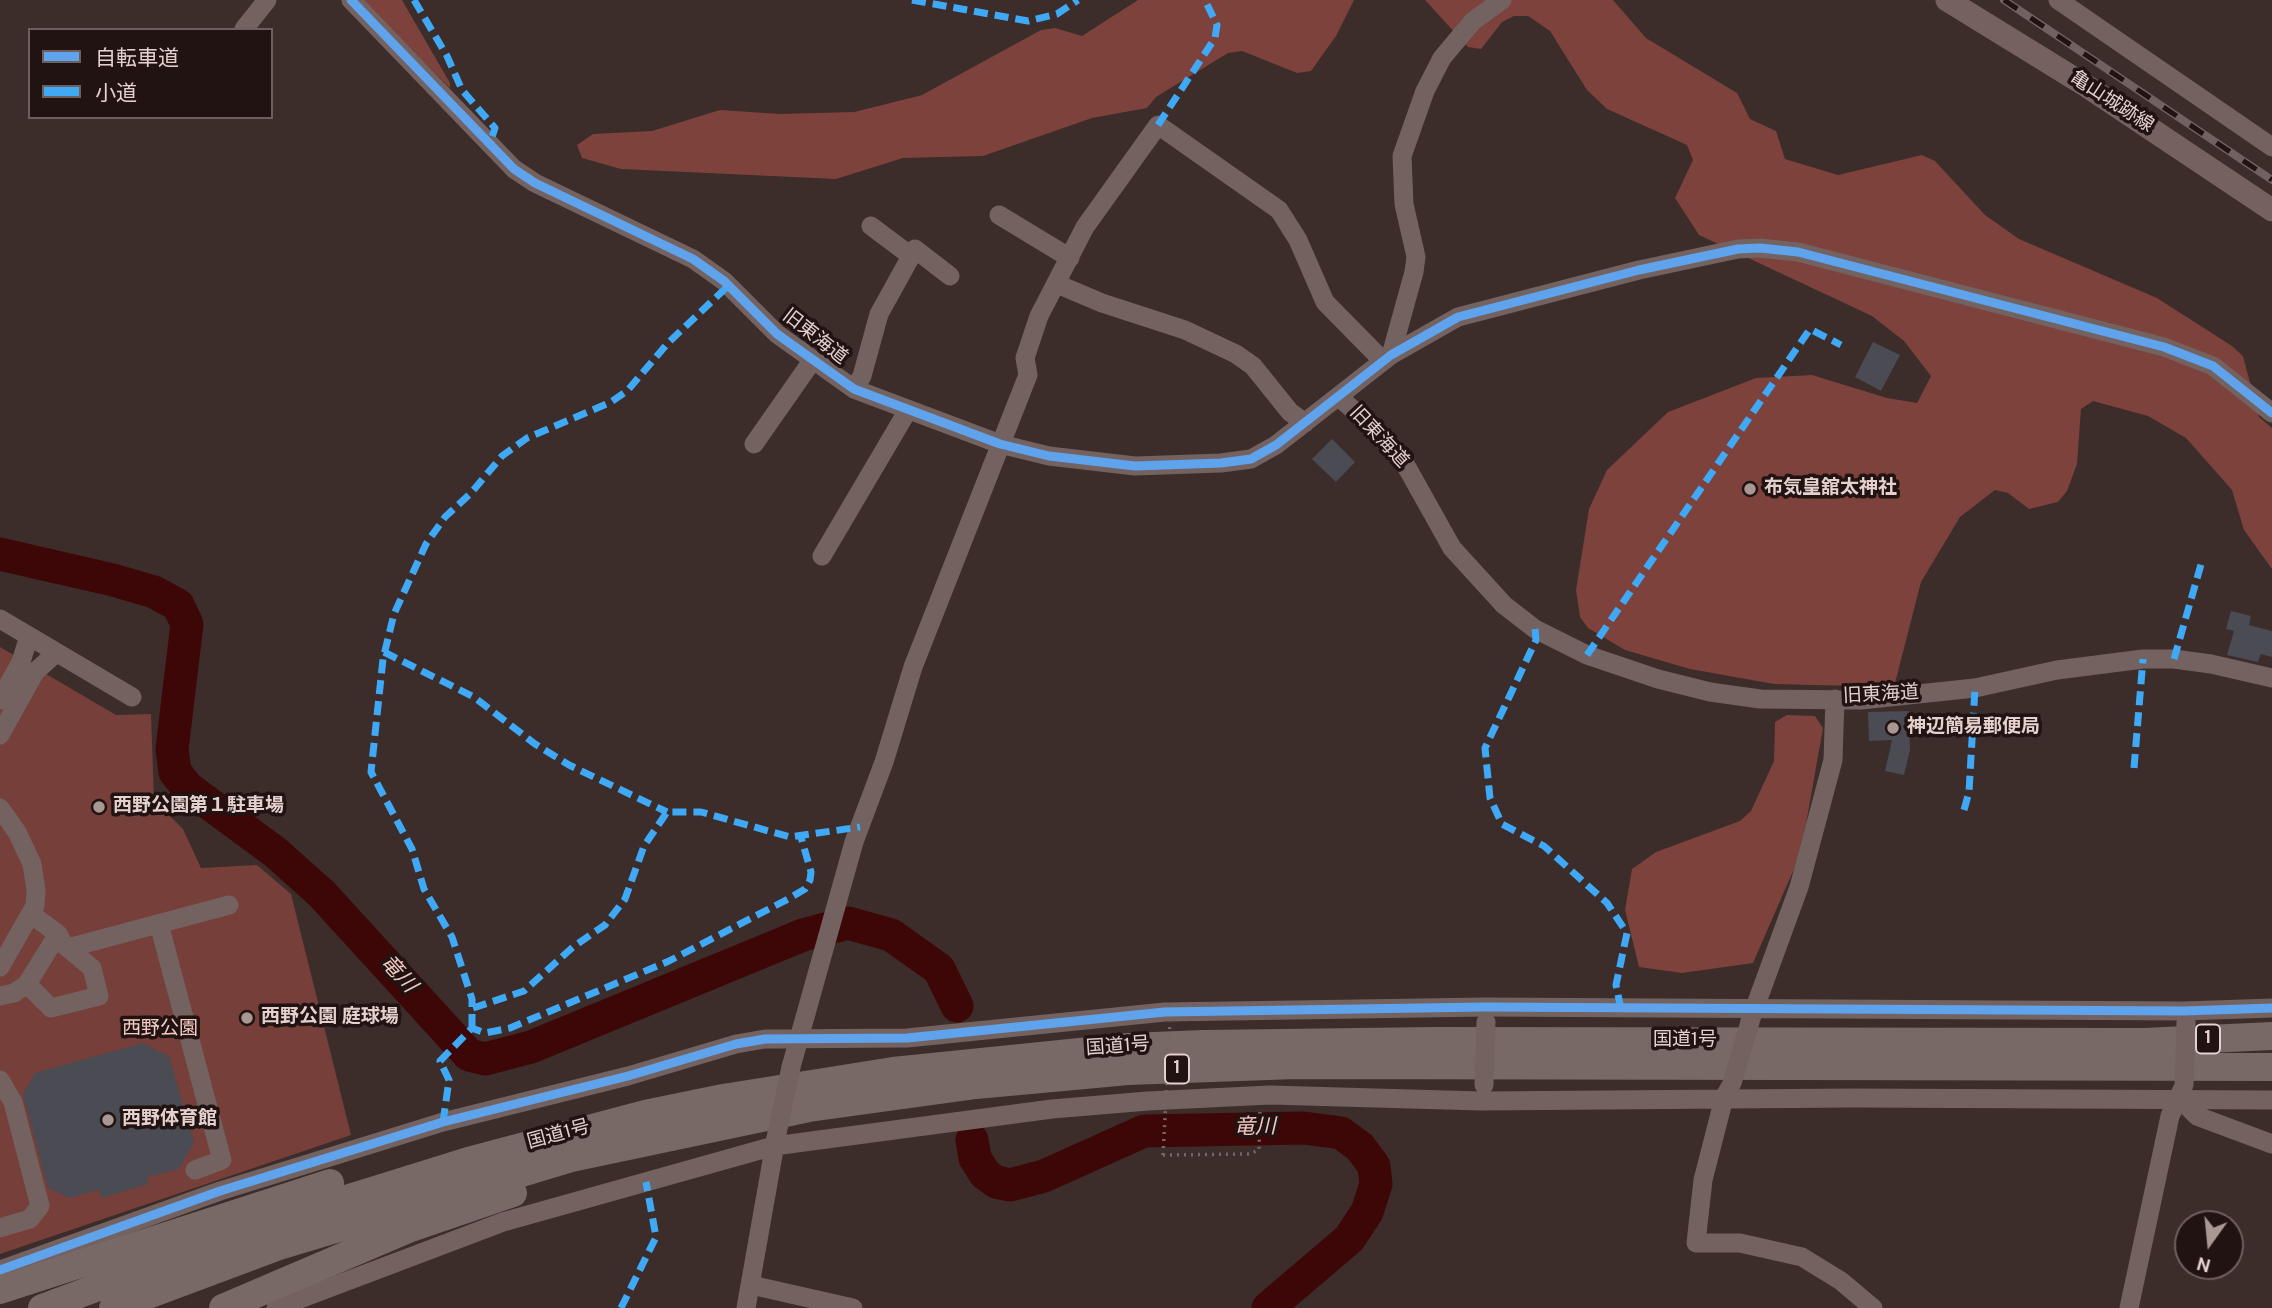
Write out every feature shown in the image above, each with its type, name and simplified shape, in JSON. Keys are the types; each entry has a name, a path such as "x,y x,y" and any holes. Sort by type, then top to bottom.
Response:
{"highway":[{"name":"国道1号","path":"113,1308 282,1245 723,1111 971,1061 1129,1046 1203,1044 1435,1041 2144,1042 2272,1036"},
{"name":"1","path":"2144,1042 2272,1043"},
{"name":"国道1号","path":"42,1308 275,1221 560,1135 723,1111 1049,1077 1212,1067 1421,1064 2272,1067"},
{"path":"0,1290 244,1210 442,1152 683,1092 723,1111 708,1138 566,1176 408,1229 223,1308"}],"main road":[{"name":"亀山城跡線","path":"1947,0 2074,78 2272,210"}],"street":[{"path":"245,28 267,0"},
{"name":"旧東海道","path":"351,0 514,169 535,183 693,259 724,281 777,334 812,361 855,389 908,411 1000,444 1072,461 1123,465 1221,463 1258,456 1340,398 1368,423 1405,464 1452,548 1482,584 1535,629 1599,660 1710,692 1760,699 1915,696 2143,659 2174,659 2211,664 2267,680"},
{"path":"1387,358 1412,283 1416,257 1404,204 1402,156 1425,91 1442,58 1473,21 1502,0"},
{"path":"2058,0 2272,147"},
{"path":"746,1308 775,1142 814,976 834,906 913,667 1028,375 1025,359 1039,316 1085,227 1158,125 1286,218 1325,302 1387,358"},
{"path":"999,215 1070,258"},
{"path":"871,226 911,256"},
{"path":"855,389 862,376 879,314 915,249 950,276"},
{"path":"1340,398 1387,358 1458,317 1537,294 1738,249 1780,249 2098,329 2201,359 2272,413"},
{"path":"1057,284 1102,303 1185,330 1236,354 1253,366 1290,412 1305,423"},
{"path":"754,444 812,361"},
{"path":"822,555 908,411"},
{"path":"0,619 132,697"},
{"path":"0,700 21,662 29,636"},
{"path":"0,736 35,672 56,653"},
{"path":"1835,699 1833,760 1799,887 1728,1090 1703,1180 1696,1243 1740,1243 1802,1257 1840,1281 1873,1308"},
{"path":"0,808 17,832 32,863 36,890 31,914 0,967"},
{"path":"0,996 15,993 27,984 63,941 159,924 229,905"},
{"path":"27,984 51,1008 99,996 92,968 31,914"},
{"path":"159,924 222,1160 195,1170"},
{"path":"0,1270 220,1191 443,1122 628,1076 736,1044 798,1038 907,1038 1165,1012 2185,1016 2272,1008"},
{"path":"1483,1093 1485,1015"},
{"path":"2129,1308 2170,1116 2182,1092 2185,1016"},
{"path":"0,1080 13,1101 40,1206 30,1219 0,1228"},
{"path":"276,1308 503,1222 775,1142 956,1121 1148,1101 1270,1095 1728,1090 2182,1092 2272,1100"},
{"path":"2182,1092 2197,1116 2272,1144"},
{"path":"751,1285 853,1308"}],"path":[{"path":"1170,1022 1163,1155 1249,1154 1259,1150 1260,1109"}],"green space":[{"name":"西野公園","path":"0,647 116,715 151,714 154,800 183,829 201,868 257,865 291,894 351,1135 0,1254"}],"shaded area":[{"path":"361,0 402,0 450,83 450,88"},
{"path":"1138,0 1354,0 1336,36 1311,71 1297,73 1242,51 1228,53 1156,97 1147,108 1092,118 983,156 903,158 836,179 621,169 582,158 577,145 593,134 652,131 720,110 780,114 854,112 922,95 1041,30 1055,28 1082,36"},
{"path":"1425,0 1613,0 1646,38 1737,93 1750,119 1776,131 1785,159 1838,175 1922,155 1935,161 1985,215 2019,239 2157,298 2232,346 2243,356 2259,417 2272,428 2272,569 2244,530 2232,490 2186,438 2148,416 2093,401 2081,409 2077,464 2067,491 2058,502 2029,509 2008,493 1995,490 1960,517 1921,582 1894,687 1774,684 1690,669 1625,650 1588,628 1580,617 1576,590 1589,509 1607,470 1668,412 1756,378 1812,375 1887,398 1917,403 1931,376 1904,341 1872,316 1699,235 1675,198 1693,160 1687,145 1607,109 1587,90 1550,31 1528,16 1514,16 1502,22 1481,49 1468,47"},
{"path":"1787,715 1815,716 1823,728 1806,824 1794,869 1753,963 1682,973 1639,967 1625,910 1632,869 1656,852 1740,821 1751,811 1774,761 1775,722"}],"building":[{"path":"1873,342 1900,355 1881,391 1855,377"},
{"path":"1332,439 1355,462 1336,482 1312,459"},
{"path":"2231,611 2251,616 2249,625 2272,631 2272,657 2261,654 2258,662 2227,655 2234,631 2226,629"},
{"path":"1909,711 1910,750 1904,775 1885,771 1892,740 1869,741 1868,712"},
{"name":"西野体育館","path":"143,1043 169,1056 194,1143 179,1169 147,1177 148,1184 102,1198 99,1190 70,1198 48,1188 23,1094 35,1073"}],"waterway":[{"name":"竜川","path":"0,554 113,580 154,592 178,605 187,624 172,749 175,772 188,788 275,852 322,894 469,1055 485,1059 531,1047 803,935 848,923 891,935 939,969 957,1006"},
{"name":"竜川","path":"972,1140 975,1158 985,1174 996,1182 1010,1185 1044,1176 1144,1131 1304,1128 1341,1133 1360,1147 1374,1166 1376,1184 1367,1212 1349,1239 1268,1308"}],"railway":[{"path":"2004,0 2272,180"}],"marked path":[{"path":"414,0 447,56 462,90 495,128 490,143"},
{"path":"912,0 1028,21 1057,14 1078,0"},
{"path":"1158,125 1215,38 1217,25 1205,0"},
{"path":"472,1028 472,999 452,937 424,889 412,849 371,772 383,659 394,614 426,544 445,517 471,493 502,456 527,438 611,402 627,391 668,343 728,286"},
{"path":"1587,655 1810,329 1841,345"},
{"path":"2174,659 2202,561"},
{"path":"1535,629 1536,640 1485,748 1490,798 1502,824 1544,846 1607,903 1627,933 1616,985 1621,1009"},
{"path":"384,652 474,697 535,744 569,765 667,812"},
{"path":"2134,768 2143,659"},
{"path":"1964,810 1969,792 1975,688"},
{"path":"473,1008 524,991 573,947 605,925 625,899 644,846 667,812 701,812 790,837 860,827"},
{"path":"443,1122 449,1080 440,1061 472,1028 485,1033 510,1028 669,961 790,898 805,889 810,880 811,872 801,837"},
{"path":"621,1308 656,1237 646,1182"}],"cycle path":[{"path":"351,0 514,169 535,183 693,259 724,281 777,334 854,389 1000,444 1049,456 1135,466 1221,463 1251,459 1276,445 1391,355 1458,317 1639,270 1738,249 1760,248 1798,252 2164,347 2213,366 2272,413"},
{"path":"0,1270 220,1191 443,1122 628,1076 736,1044 765,1039 907,1038 1165,1012 1485,1007 2184,1011 2272,1008"}],"place":[{"name":"布気皇舘太神社","path":"1750,489"},
{"name":"神辺簡易郵便局","path":"1893,728"},
{"name":"西野公園第１駐車場","path":"99,807"},
{"name":"西野公園 庭球場","path":"247,1018"},
{"name":"西野体育館","path":"108,1120"}]}
